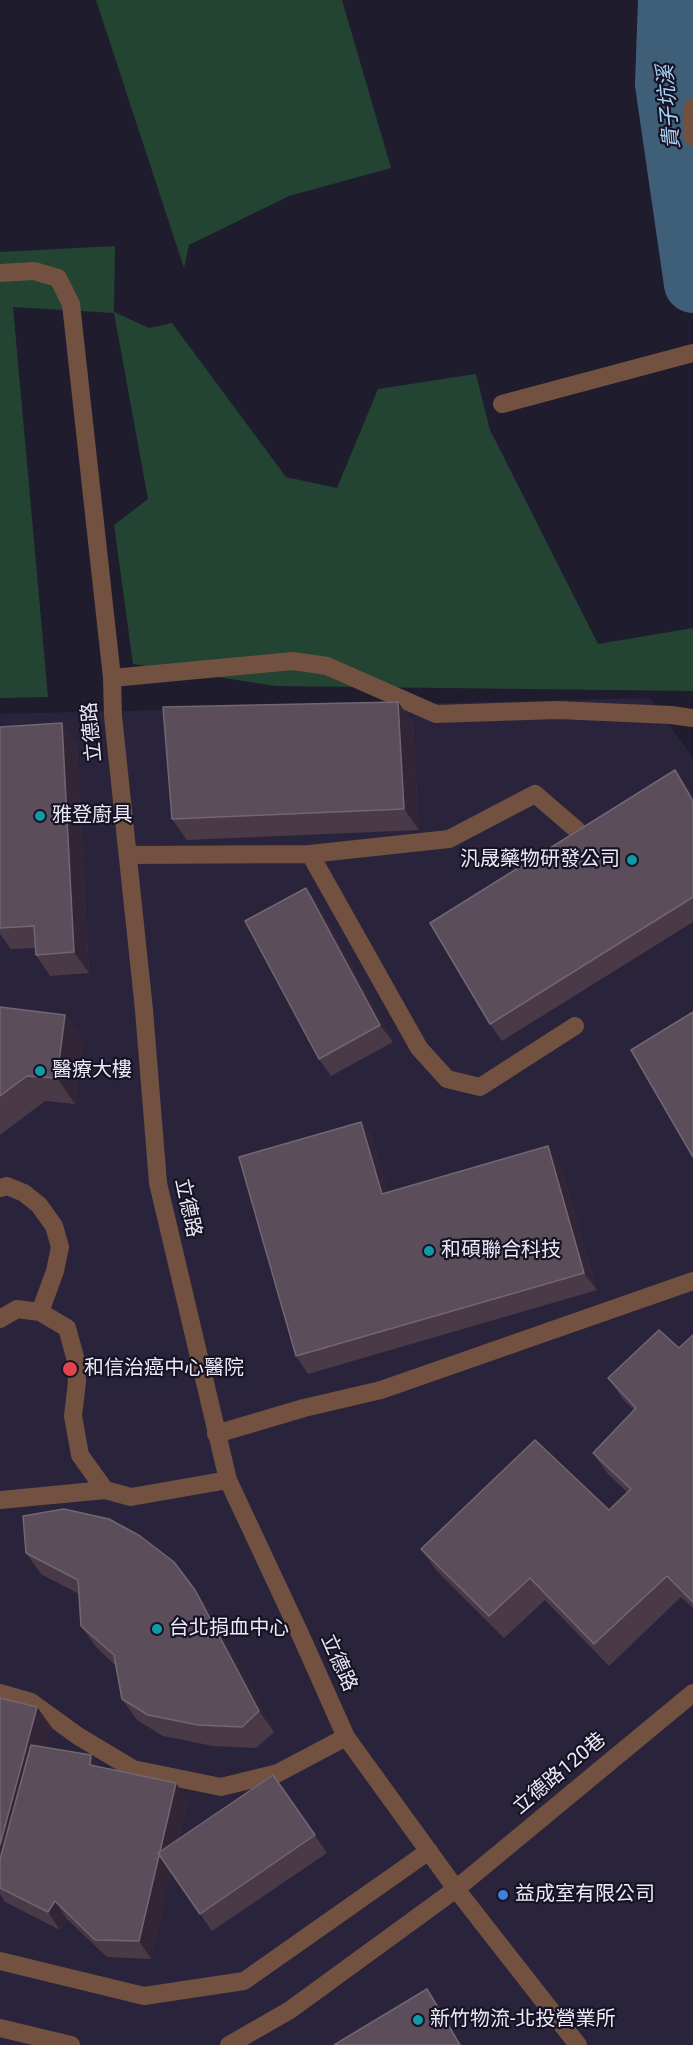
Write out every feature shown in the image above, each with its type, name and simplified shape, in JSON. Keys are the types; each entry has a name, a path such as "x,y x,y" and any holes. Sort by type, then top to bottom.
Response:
{"street":[{"path":"693,107 693,137"},
{"name":"立德路","path":"0,273 34,271 58,278 71,304 112,678 113,716 144,1010 158,1183 228,1480 346,1737 456,1889 578,2045"},
{"path":"502,404 693,353"},
{"path":"112,678 293,661 327,666 436,714 558,710 693,718"},
{"path":"129,855 310,854 449,840 535,794 577,830"},
{"path":"310,854 419,1048 447,1079 480,1086 575,1026"},
{"path":"0,1188 7,1186 24,1193 39,1205 54,1226 60,1247 55,1271 40,1312"},
{"path":"216,1434 304,1408 381,1390 693,1281"},
{"path":"0,1318 17,1309 40,1312 67,1328 75,1357 77,1382 73,1416 80,1455 105,1490"},
{"path":"0,1500 105,1490 131,1497 228,1480"},
{"path":"0,1693 31,1702 78,1736 133,1769 221,1787 278,1773 346,1737"},
{"name":"立德路120巷","path":"229,2045 290,2010 456,1889 693,1693"},
{"path":"0,1961 144,1996 244,1981 429,1851"},
{"path":"0,2028 71,2045"}],"shaded area":[{"path":"650,698 693,758 693,2045 0,2045 0,714"}],"green space":[{"path":"96,0 342,0 391,168 289,196 189,245 184,268"},
{"path":"115,246 114,312 149,328 172,323 286,477 337,488 378,389 476,374 490,430 598,644 693,628 693,691 276,686 133,664 114,525 148,499 114,313 13,307 48,697 0,698 0,252"}],"building":[{"path":"398,702 404,809 172,819 163,707"},
{"name":"雅登廚具","path":"62,723 74,952 36,955 34,926 0,928 0,727"},
{"name":"汎晟藥物研發公司","path":"675,770 693,801 693,897 490,1024 430,923"},
{"path":"306,888 380,1025 319,1059 245,921"},
{"path":"0,1007 65,1015 57,1078 27,1076 0,1096"},
{"path":"693,1012 693,1157 631,1050"},
{"name":"和碩聯合科技","path":"361,1122 382,1194 548,1146 584,1273 296,1356 239,1157"},
{"path":"659,1330 679,1348 693,1335 693,1602 667,1576 594,1644 530,1578 489,1616 421,1549 535,1440 609,1510 631,1489 593,1453 636,1408 608,1378"},
{"name":"台北捐血中心","path":"64,1509 109,1519 140,1536 174,1562 195,1590 259,1711 242,1727 198,1725 148,1715 122,1699 114,1655 81,1626 78,1580 26,1553 23,1516"},
{"path":"0,1698 37,1707 0,1845"},
{"path":"31,1745 91,1755 90,1765 176,1783 139,1941 95,1940 55,1901 48,1912 0,1888 0,1859"},
{"path":"273,1775 315,1835 200,1914 158,1853"},
{"name":"新竹物流-北投營業所","path":"427,1989 460,2045 334,2045"}],"waterway":[{"name":"貴子坑溪","path":"667,0 664,84 693,284"}],"place":[{"name":"雅登廚具","path":"40,816"},
{"name":"汎晟藥物研發公司","path":"632,860"},
{"name":"醫療大樓","path":"40,1071"},
{"name":"和碩聯合科技","path":"429,1251"},
{"name":"和信治癌中心醫院","path":"70,1369"},
{"name":"台北捐血中心","path":"157,1629"},
{"name":"益成室有限公司","path":"503,1895"},
{"name":"新竹物流-北投營業所","path":"418,2020"}]}
